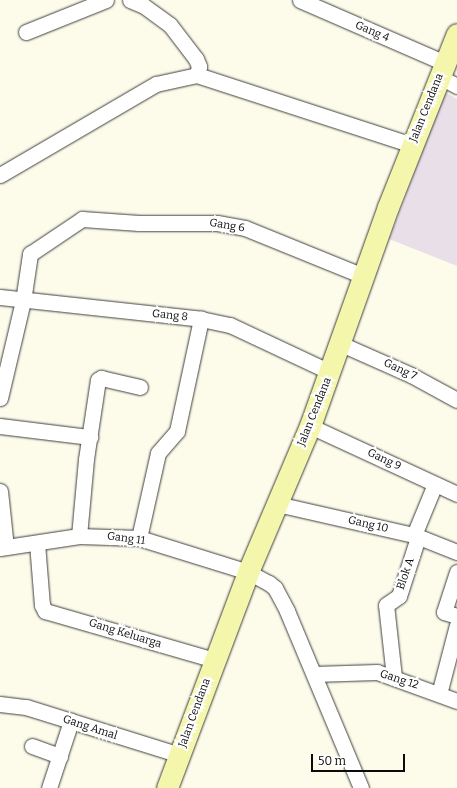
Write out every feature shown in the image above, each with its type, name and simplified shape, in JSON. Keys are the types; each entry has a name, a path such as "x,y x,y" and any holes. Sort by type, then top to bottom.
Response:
{"street":[{"path":"26,32 106,0"},
{"path":"130,0 144,6 170,25 196,59 199,66 197,76"},
{"name":"Gang 4","path":"300,0 447,75"},
{"name":"Jalan Cendana","path":"167,788 248,572 310,426 341,344 363,276 412,145 447,75 457,34"},
{"path":"0,175 156,84 197,76 412,145"},
{"name":"Gang 6","path":"23,301 30,254 82,219 140,223 217,223 245,228 363,276"},
{"name":"Gang 8","path":"0,298 201,319 230,324 330,372"},
{"path":"0,398 23,301"},
{"path":"139,538 158,453 178,431 201,319"},
{"name":"Gang 7","path":"341,344 411,375 457,400"},
{"path":"80,536 90,437 99,378 140,387"},
{"path":"0,426 90,437"},
{"name":"Gang 9","path":"310,426 457,494"},
{"name":"Blok A","path":"394,677 386,605 399,596 416,536 434,484"},
{"path":"0,491 3,548"},
{"name":"Gang 10","path":"277,504 416,536 457,552"},
{"name":"Gang 11","path":"3,548 80,536 139,538 248,572"},
{"name":"Gang Keluarga","path":"37,543 42,601 45,611 215,660"},
{"path":"248,572 275,588 314,674 361,788"},
{"path":"457,572 444,612 457,616"},
{"path":"439,694 457,625"},
{"name":"Gang 12","path":"314,674 361,671 394,677 457,701"},
{"name":"Gang Amal","path":"0,704 26,707 180,755"},
{"path":"49,788 71,721"},
{"path":"32,746 60,756"}],"shaded area":[{"path":"445,92 457,99 457,266 389,239"}]}
